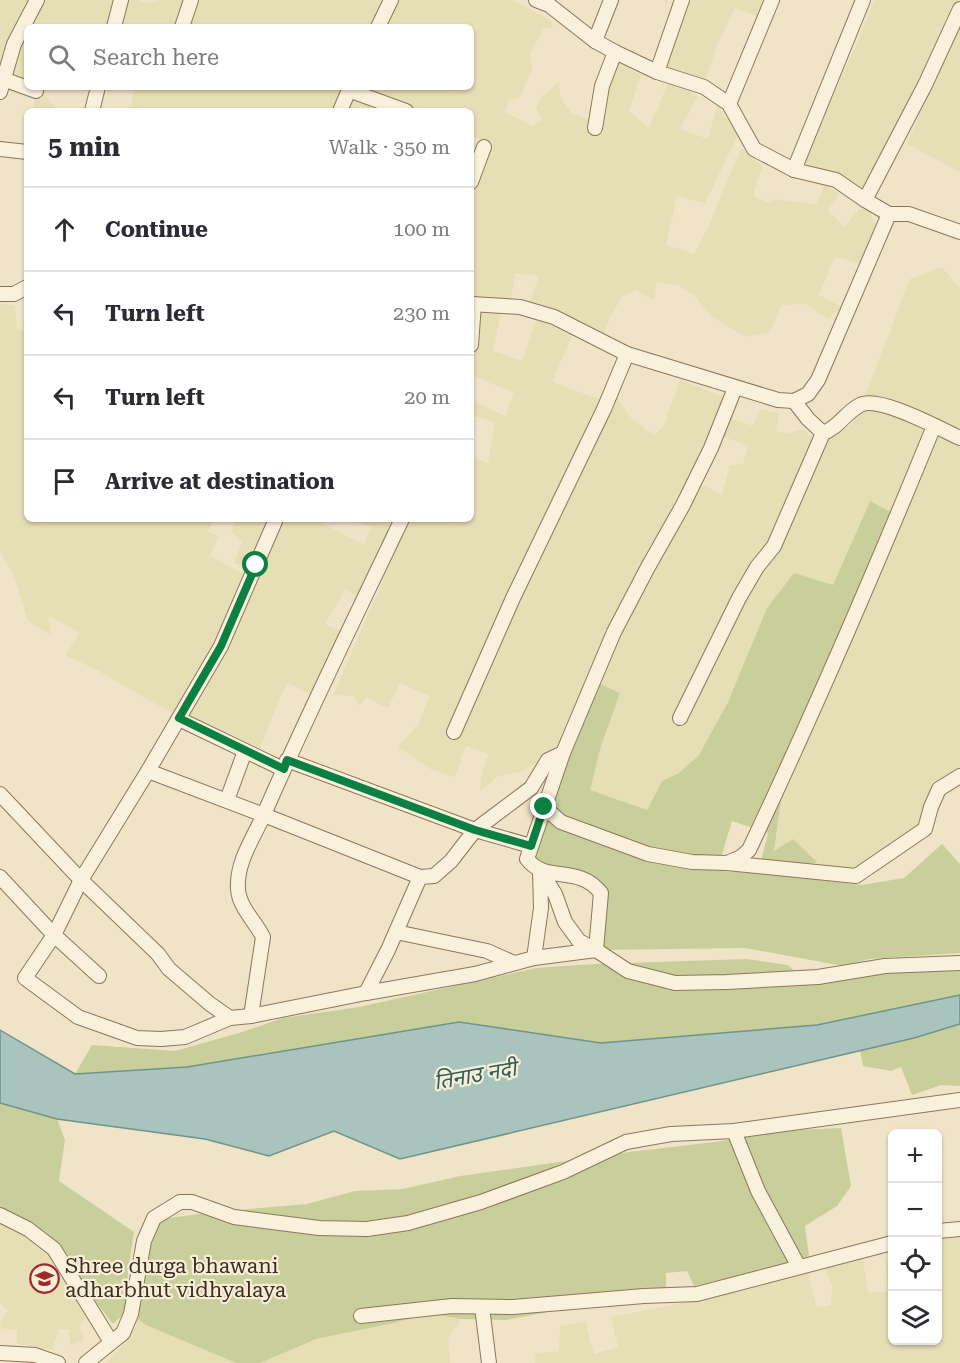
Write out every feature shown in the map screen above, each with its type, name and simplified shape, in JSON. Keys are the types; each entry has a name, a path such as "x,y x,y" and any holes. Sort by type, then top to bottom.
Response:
{"street":[{"path":"24,24 37,0"},
{"path":"115,24 121,0"},
{"path":"183,24 191,0"},
{"path":"379,24 391,0"},
{"path":"595,41 611,0"},
{"path":"657,72 682,0"},
{"path":"729,104 772,0"},
{"path":"794,170 863,0"},
{"path":"545,2 595,41 657,72 704,87 729,104 754,150 794,170 836,180 889,214 909,214 960,232"},
{"path":"865,200 925,85 960,9"},
{"path":"24,25 14,44 1,85 24,89"},
{"path":"595,128 602,86 615,52"},
{"path":"30,90 36,91"},
{"path":"93,108 97,90"},
{"path":"341,108 349,90"},
{"path":"355,90 399,108"},
{"path":"474,173 483,147"},
{"path":"0,148 24,152"},
{"path":"474,304 520,307 554,317 627,354 735,388 777,400 794,402 808,394 818,380 889,214"},
{"path":"0,294 15,294 24,289"},
{"path":"454,732 513,598 604,410 627,354"},
{"path":"596,950 601,893 584,877 540,870 533,867 527,859 563,753 614,632 702,467 735,388"},
{"path":"794,402 822,433"},
{"path":"822,433 832,430 862,404 880,404 960,438"},
{"path":"727,864 749,850 874,572 934,426"},
{"path":"680,718 756,567 774,546 822,433"},
{"path":"275,522 221,646 81,880 54,935 25,978 78,1017 137,1038 161,1039 185,1036 230,1018 475,974 534,958 596,950"},
{"path":"251,1016 263,937 243,906 238,889 242,861 285,764 401,522"},
{"path":"179,718 245,750 475,830 531,846"},
{"path":"227,801 245,750"},
{"path":"148,771 420,878 434,876 451,861 475,830 531,788 548,760 563,753"},
{"path":"544,807 561,822 648,854 692,862 856,876 925,830 939,789 960,776"},
{"path":"0,794 81,880 158,954 169,969 230,1018"},
{"path":"540,870 555,894 565,922 579,941 628,970 675,983 818,977 885,966 960,963"},
{"path":"534,958 541,908 540,870"},
{"path":"0,878 54,935 99,976"},
{"path":"366,993 420,878"},
{"path":"396,932 487,951 514,963"},
{"path":"86,1363 123,1333 131,1314 144,1241 154,1218 180,1202 192,1202 234,1217 319,1228 367,1229 408,1223 481,1202 563,1172 626,1142 671,1134 734,1131 960,1100"},
{"path":"734,1131 758,1191 799,1267"},
{"path":"0,1215 28,1229 54,1249 111,1342"},
{"path":"942,1231 960,1229"},
{"path":"361,1316 452,1306 513,1307 697,1294 888,1244"},
{"path":"482,1307 489,1363"},
{"path":"0,1353 35,1355 58,1363"}],"shaded area":[{"path":"0,0 31,0 0,81"},
{"path":"41,0 117,0 110,24 29,24"},
{"path":"128,0 145,3 159,0 387,0 377,24 121,24"},
{"path":"395,0 513,0 551,21 553,27 544,28 530,53 532,70 519,98 509,100 505,112 533,126 542,119 536,108 543,96 559,82 560,96 572,114 594,121 618,63 641,75 629,111 649,128 668,83 680,84 697,97 680,129 708,139 717,105 738,135 705,203 677,196 666,245 694,254 709,225 741,148 763,166 753,195 769,203 774,199 816,204 825,185 840,194 828,210 844,227 859,209 870,210 877,233 863,264 835,257 819,295 842,307 828,319 805,304 782,305 770,332 746,337 711,316 695,296 678,285 657,282 654,300 635,290 622,297 609,319 602,339 529,305 539,276 515,273 511,299 474,300 474,158 485,141 474,137 474,108 398,108 364,90 474,90 474,24 384,24"},
{"path":"687,0 763,0 759,17 735,8 718,43 705,81 665,70 672,41"},
{"path":"874,0 959,0 897,135 863,194 834,174 806,164 806,151 860,37"},
{"path":"960,23 960,172 907,144"},
{"path":"24,33 24,90 41,90 56,108 34,108 35,100 6,90 15,50"},
{"path":"134,90 351,90 348,97 375,108 361,106 357,108 130,108"},
{"path":"942,267 960,289 960,431 865,396 910,279"},
{"path":"0,304 15,305 17,330 24,332 24,522 212,522 208,531 219,536 210,556 249,577 177,716 95,669 65,655 80,633 48,615 51,635 28,621 15,578 0,552"},
{"path":"481,310 501,312 493,351 522,361 537,318 572,336 552,382 596,398 617,397 630,417 654,435 663,427 680,380 727,398 694,473 571,727 556,751 523,771 497,777 480,791 482,772 489,754 466,746 455,777 430,769 398,747 420,722 429,696 400,683 388,708 366,698 359,706 354,696 333,695 409,522 474,522 474,457 488,463 495,422 474,417 474,401 506,416 514,393 474,376 474,344"},
{"path":"863,408 917,424 960,444 960,769 932,787 921,825 903,844 851,870 822,867 793,839 774,852 782,794 869,502 833,585 794,573 767,608 728,702 699,755 679,773 662,781 647,810 590,790 601,746 598,683 616,636 698,483 722,494 730,465 743,464 748,446 722,436 731,409 735,411 733,419 753,426 760,409 779,413 776,431 787,434 802,429 817,441 850,426"},
{"path":"234,522 271,522 249,568 234,563 242,542 232,532"},
{"path":"280,522 324,522 364,545 371,527 358,522 403,522 368,602 345,590 325,624 351,636 322,700 288,683 279,699 260,749 188,718"},
{"path":"0,1222 51,1250 90,1313 79,1326 84,1339 70,1346 70,1330 59,1329 52,1350 17,1344 17,1330 0,1328 1,1320 8,1311 0,1303"},
{"path":"947,1235 960,1237 960,1363 535,1363 534,1354 559,1351 560,1326 585,1321 594,1354 618,1347 611,1317 708,1298 807,1269 817,1308 831,1305 832,1286 823,1266 862,1256 868,1292 888,1292 888,1345 942,1345 942,1237"},
{"path":"886,1262 888,1262 888,1292"},
{"path":"429,1312 461,1319 448,1339 450,1363 260,1363 316,1339 394,1323"},
{"path":"138,1319 146,1325 236,1363 107,1363 125,1342"}],"green space":[{"path":"870,501 904,519 782,794 774,851 793,839 818,863 760,865 768,833 732,821 720,861 648,849 560,818 547,807 598,683 620,693 601,746 590,790 647,810 662,781 679,773 699,755 728,702 767,608 794,573 833,585"},
{"path":"546,820 700,866 730,872 751,871 861,885 904,878 942,844 960,864 960,953 869,959 843,966 745,948 602,950 606,892 531,862"},
{"path":"747,959 788,965 800,977 960,968 960,995 817,1025 601,1043 459,1022 187,1067 75,1074 92,1045 175,1051 283,1018 359,1007 536,968"},
{"path":"960,1024 960,1086 941,1085 912,1095 901,1067 891,1071 863,1066 860,1050"},
{"path":"0,1103 57,1119 65,1140 59,1181 134,1232 128,1272 126,1312 113,1324 76,1276 0,1210"},
{"path":"841,1128 851,1186 837,1206 805,1226 809,1256 791,1263 694,1286 687,1271 666,1273 666,1299 569,1308 506,1320 461,1319 429,1313 394,1323 316,1339 260,1363 236,1363 146,1325 138,1319 143,1266 161,1219 307,1204 355,1191 403,1189 460,1176 793,1130"}],"water":[{"name":"तिनाउ नदी","path":"960,995 960,1024 914,1038 400,1159 334,1131 269,1156 205,1139 57,1119 0,1103 0,1030 75,1074 187,1067 459,1022 601,1043 817,1025"}],"place":[{"name":"Shree durga bhawani adharbhut vidhyalaya","path":"44,1278"}],"route":[{"path":"256,565 221,646 179,718 284,769 287,760 475,830 531,846 544,807"}]}
